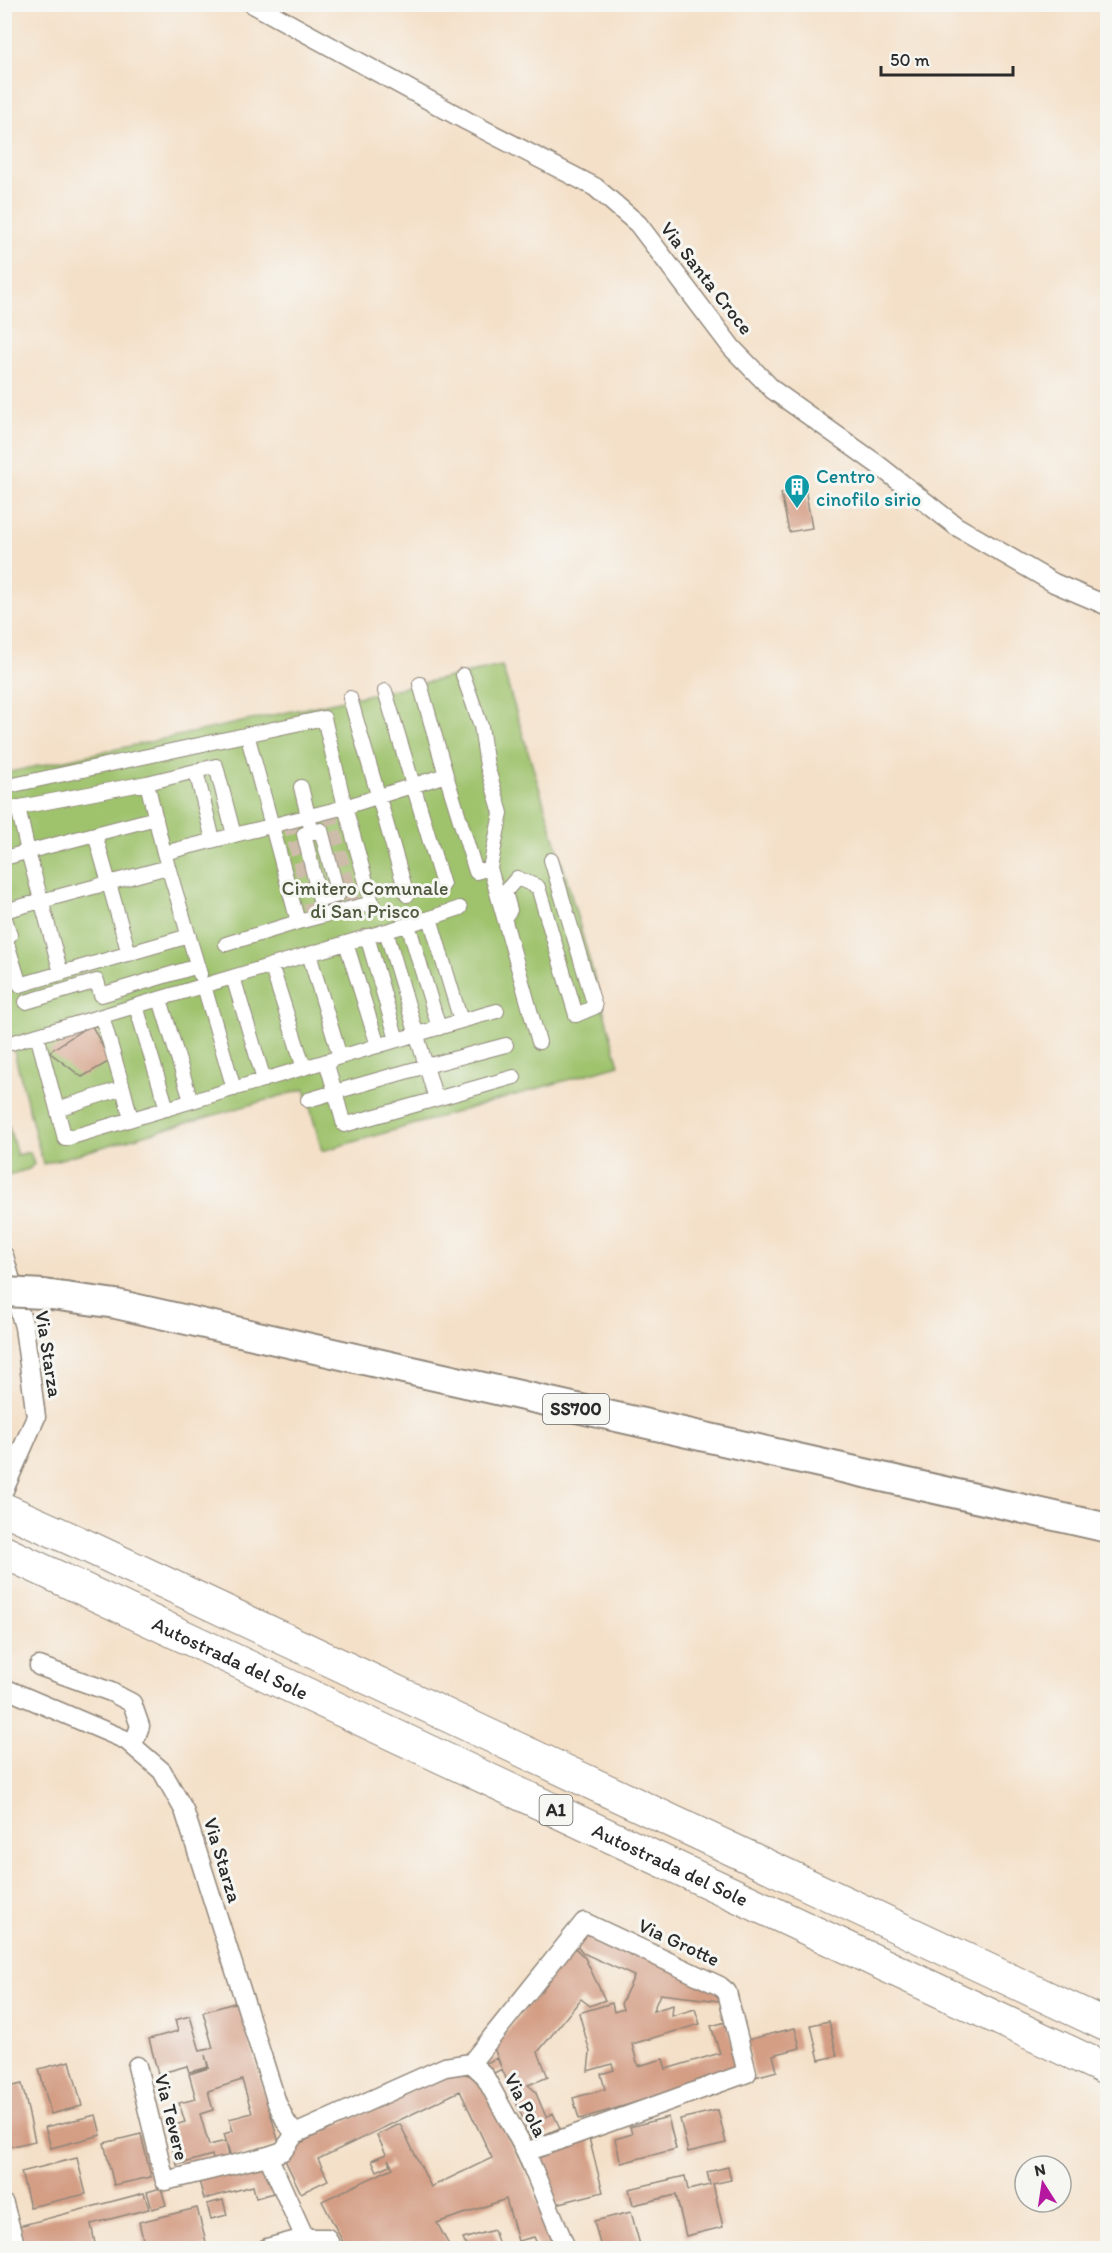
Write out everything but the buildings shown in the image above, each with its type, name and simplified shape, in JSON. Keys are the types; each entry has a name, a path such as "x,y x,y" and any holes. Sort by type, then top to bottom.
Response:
{"highway":[{"name":"SS700","path":"4,1292 44,1294 116,1304 1107,1528"},
{"name":"Autostrada del Sole","path":"4,1509 112,1557 1107,2026"},
{"name":"Autostrada del Sole","path":"4,1552 1107,2070"}],"street":[{"name":"Via Santa Croce","path":"253,4 467,121 595,187 638,224 732,348 773,390 877,464 956,526 1054,583 1107,606"},
{"path":"463,675 481,726 487,766 501,813 501,836 490,868 539,1042"},
{"path":"420,684 476,872 490,868"},
{"path":"384,691 443,885"},
{"path":"350,699 407,895"},
{"path":"4,787 324,718 345,807 376,907 334,913 226,944"},
{"path":"248,734 298,922"},
{"path":"61,973 28,852 11,808 147,783 216,766 234,835"},
{"path":"196,771 213,840"},
{"path":"189,936 20,985 5,937 10,935 4,913 109,883 213,840 345,807 446,775"},
{"path":"147,783 166,860 234,1089"},
{"path":"301,787 312,832 321,830 338,895 330,897 334,913"},
{"path":"4,858 156,818"},
{"path":"95,834 129,954"},
{"path":"504,918 510,910 505,892 517,878 538,887 576,1015 595,1007 550,860"},
{"path":"26,1002 97,981 101,995 201,975 233,977 460,908"},
{"path":"430,918 461,1021"},
{"path":"408,924 439,1028"},
{"path":"386,931 436,1099"},
{"path":"367,936 397,1040"},
{"path":"346,943 378,1046"},
{"path":"309,954 340,1057"},
{"path":"271,965 304,1068"},
{"path":"11,1042 160,999 201,975"},
{"path":"233,977 264,1080"},
{"path":"160,999 191,1101"},
{"path":"136,1006 167,1108"},
{"path":"37,1035 65,1139 497,1011"},
{"path":"102,1016 131,1119"},
{"path":"308,1100 506,1045"},
{"path":"326,1061 344,1125 514,1077"},
{"path":"57,1109 123,1088"},
{"name":"Via Starza","path":"4,1256 24,1327 36,1417 4,1490"},
{"path":"39,1666 111,1692 132,1703 140,1726 133,1746"},
{"name":"Via Starza","path":"4,1688 126,1740 162,1771 184,1810 277,2103 286,2122 296,2134"},
{"name":"Via Grotte","path":"471,2063 584,1922 720,1986 727,1992 747,2073 526,2152"},
{"path":"305,2238 268,2156 283,2151 296,2134 445,2067 471,2063"},
{"name":"Via Pola","path":"471,2063 484,2074 526,2152 566,2248"},
{"name":"Via Tevere","path":"136,2066 165,2181 268,2156"},
{"path":"4,2204 16,2248"},
{"path":"267,2248 305,2238 327,2238 332,2248"}],"green space":[{"name":"Cimitero Comunale di San Prisco","path":"502,666 560,856 619,1065 322,1151 305,1089 43,1164 5,1017 5,773"},
{"path":"4,1110 17,1155 30,1152 34,1164 29,1169 5,1176"}],"tunnel":[{"path":"329,811 354,908"},
{"path":"289,821 314,918"}],"place":[{"name":"Centro cinofilo sirio","path":"797,510"}]}
